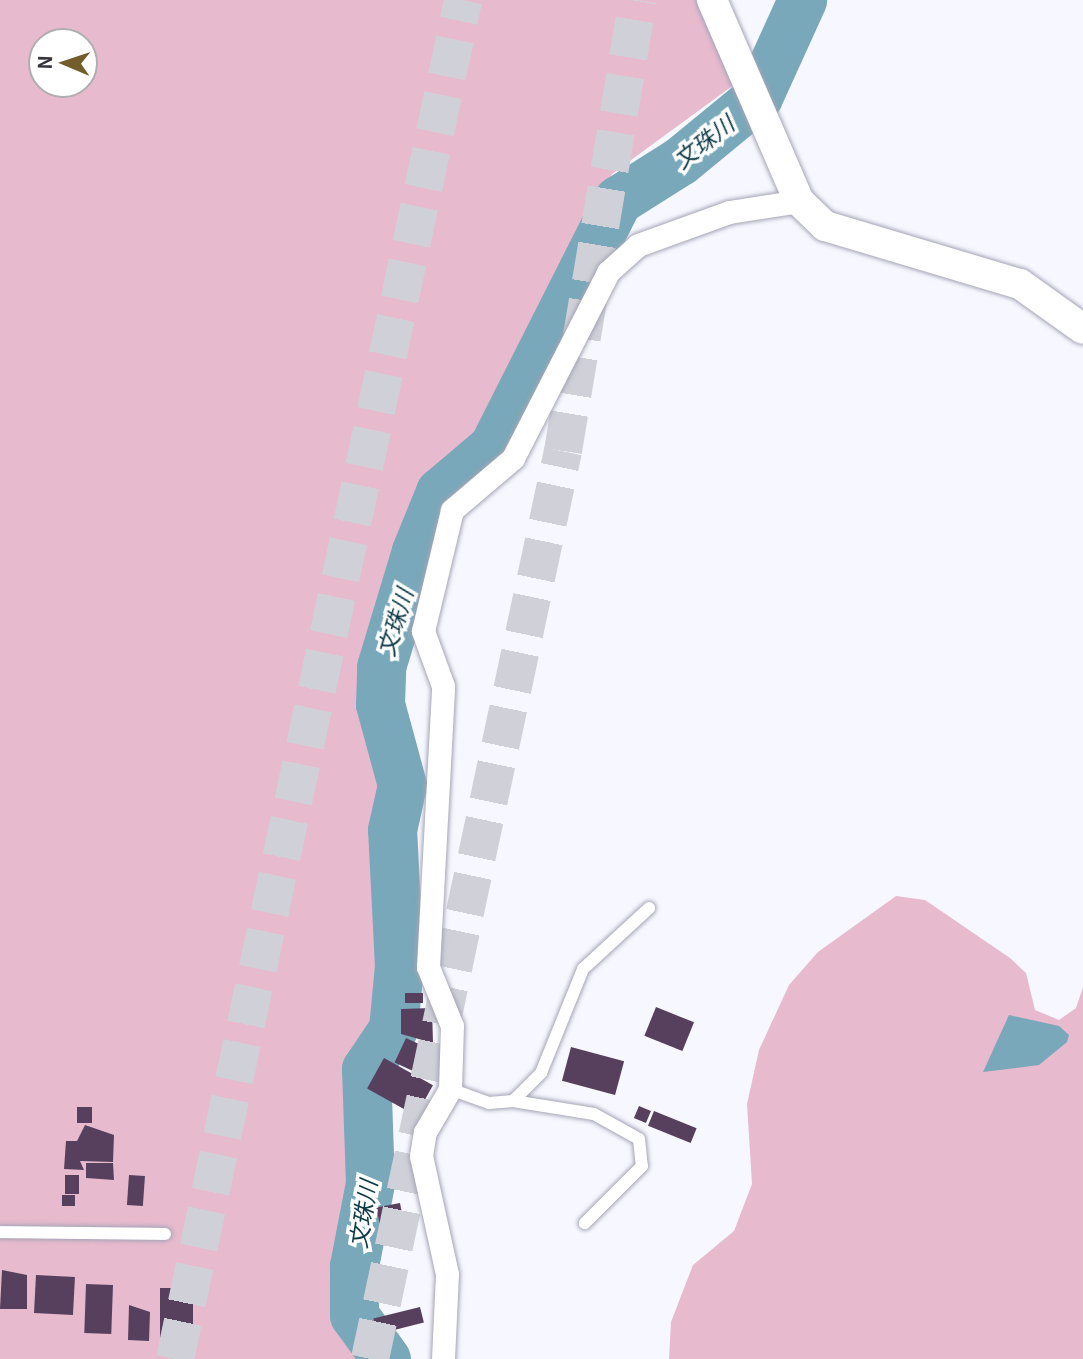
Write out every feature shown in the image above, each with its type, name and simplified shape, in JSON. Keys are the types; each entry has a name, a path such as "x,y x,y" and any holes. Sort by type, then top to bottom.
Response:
{"street":[{"path":"712,0 799,201 825,226 1020,284 1083,328"},
{"path":"443,1359 447,1274 421,1156 425,1132 450,1089 452,1026 428,967 443,686 423,631 452,510 513,458 618,263 638,245 729,212 799,201"}],"lane":[{"path":"513,1101 541,1073 583,970 649,908"},
{"path":"450,1089 489,1103 513,1101 594,1114 639,1139 642,1166 585,1223"},
{"path":"0,1232 165,1234"}],"shaded area":[{"path":"0,0 696,0 735,84 612,174 533,345 480,440 428,488 370,662 370,707 396,785 382,824 392,987 385,1029 365,1056 362,1076 364,1187 350,1269 351,1315 381,1359 0,1359"},
{"path":"896,896 925,900 1010,958 1026,973 1035,1010 1059,1020 1076,1008 1083,987 1083,1359 669,1359 671,1322 693,1265 734,1231 752,1184 747,1104 759,1050 789,985 818,952"}],"water":[{"path":"1009,1015 1059,1026 1069,1035 1067,1042 1039,1065 983,1072"}],"building":[{"path":"405,993 423,993 423,1003 405,1003"},
{"path":"656,1007 694,1022 682,1051 644,1036"},
{"path":"432,1008 433,1043 401,1034 401,1009"},
{"path":"406,1038 443,1055 432,1080 395,1062"},
{"path":"571,1047 624,1061 615,1095 562,1081"},
{"path":"384,1058 433,1085 416,1116 367,1089"},
{"path":"639,1106 651,1111 646,1123 634,1118"},
{"path":"77,1107 92,1107 92,1123 77,1123"},
{"path":"654,1111 697,1128 691,1143 648,1126"},
{"path":"85,1125 114,1135 113,1162 80,1161 84,1170 64,1169 66,1141 77,1141"},
{"path":"86,1163 113,1163 114,1180 86,1178"},
{"path":"65,1175 79,1175 79,1194 65,1194"},
{"path":"129,1175 145,1176 143,1206 127,1205"},
{"path":"62,1195 75,1195 75,1206 62,1206"},
{"path":"400,1203 403,1219 379,1223 376,1208"},
{"path":"2,1270 27,1275 27,1309 0,1309"},
{"path":"36,1275 75,1277 73,1315 34,1313"},
{"path":"86,1284 113,1285 111,1334 84,1333"},
{"path":"160,1288 193,1288 193,1346 160,1346"},
{"path":"129,1305 150,1312 149,1341 128,1340"},
{"path":"420,1307 424,1323 377,1334 373,1319"}],"waterway":[{"name":"文珠川","path":"386,1359 354,1315 354,1266 370,1183 366,1069 393,1029 399,966 392,830 402,785 380,704 381,667 416,551 440,492 493,447 618,200 680,161 758,97 802,0"}],"tunnel":[{"path":"175,1359 463,0"},
{"path":"370,1359 563,451 638,0"}]}
